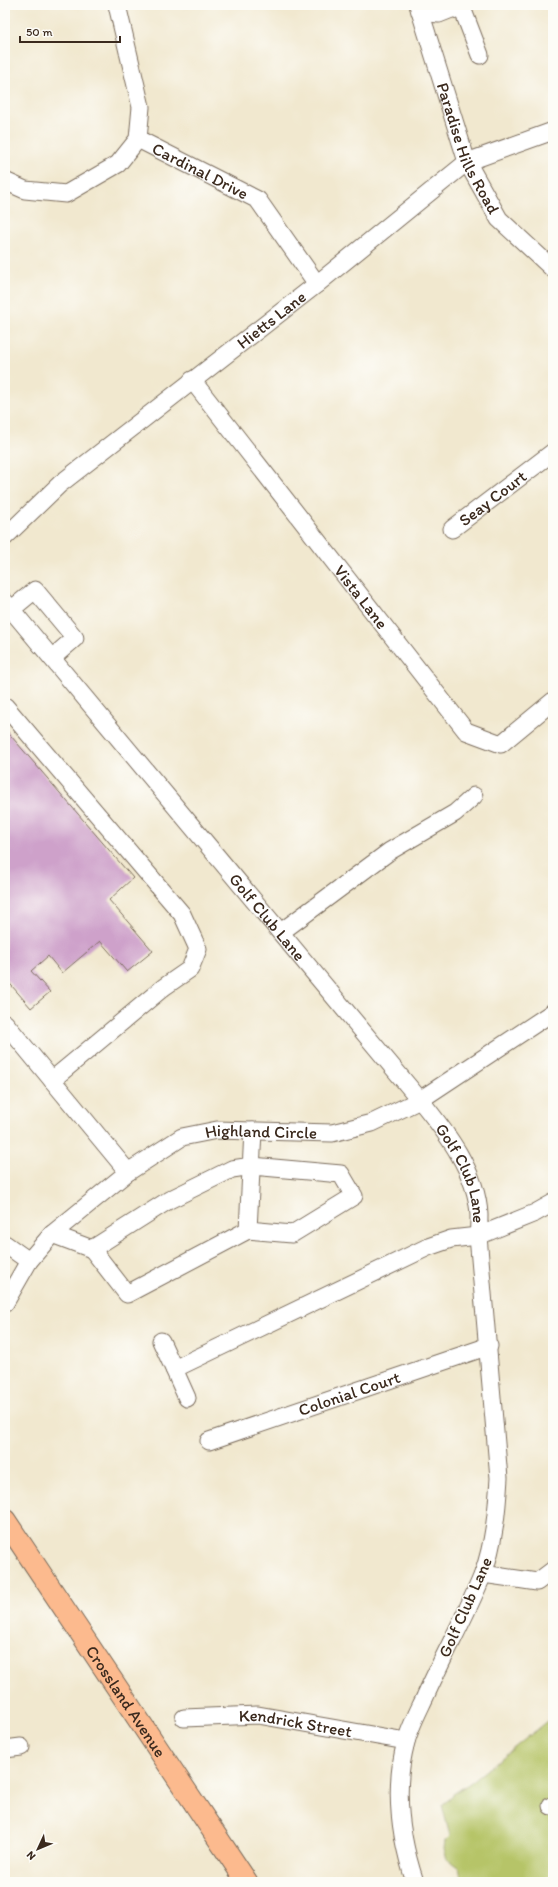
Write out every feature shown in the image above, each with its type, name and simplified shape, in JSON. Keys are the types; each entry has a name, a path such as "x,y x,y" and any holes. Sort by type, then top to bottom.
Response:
{"main road":[{"name":"Crossland Avenue","path":"5,1520 247,1882"}],"street":[{"path":"5,181 25,190 66,194 118,164 138,140 141,107 117,5"},
{"path":"419,8 439,14 454,8 464,13 480,55"},
{"name":"Paradise Hills Road","path":"419,8 466,162 499,219 553,269"},
{"name":"Hietts Lane","path":"5,537 60,484 316,284 466,162 553,131"},
{"name":"Cardinal Drive","path":"138,140 258,200 316,284"},
{"name":"Vista Lane","path":"192,380 466,730 501,744 553,702"},
{"name":"Seay Court","path":"452,529 553,452"},
{"path":"8,606 34,590 76,638 52,658"},
{"name":"Golf Club Lane","path":"8,606 420,1100 438,1123 465,1166 474,1191 479,1214 478,1236 489,1346 499,1478 498,1503 491,1549 483,1574 430,1685 406,1741 400,1771 400,1814 407,1857 416,1882"},
{"path":"5,706 182,914 198,949 190,969 164,987 52,1080"},
{"path":"280,932 390,851 455,813 474,796"},
{"name":"Highland Circle","path":"5,1303 29,1261 52,1234 128,1172 182,1137 217,1130 332,1133 372,1123 420,1100 553,1012"},
{"path":"5,1023 128,1172"},
{"path":"248,1230 254,1131"},
{"path":"52,1234 92,1249 127,1294 248,1230 292,1234 354,1196 341,1174 252,1166 232,1169 169,1200 92,1249"},
{"path":"174,1369 428,1246 451,1239 478,1236 535,1213 553,1203"},
{"path":"5,1244 29,1261"},
{"path":"161,1341 186,1398"},
{"name":"Colonial Court","path":"209,1440 489,1346"},
{"path":"483,1574 537,1582 553,1570"},
{"name":"Kendrick Street","path":"184,1718 258,1715 406,1741"}],"green space":[{"path":"553,1717 553,1882 462,1882 459,1868 447,1859 444,1849 445,1841 450,1836 442,1805 453,1796 453,1794 470,1783"}],"building":[{"path":"5,729 133,878 109,900 153,951 127,972 100,941 62,973 48,956 31,971 50,992 31,1008 5,978"}]}
